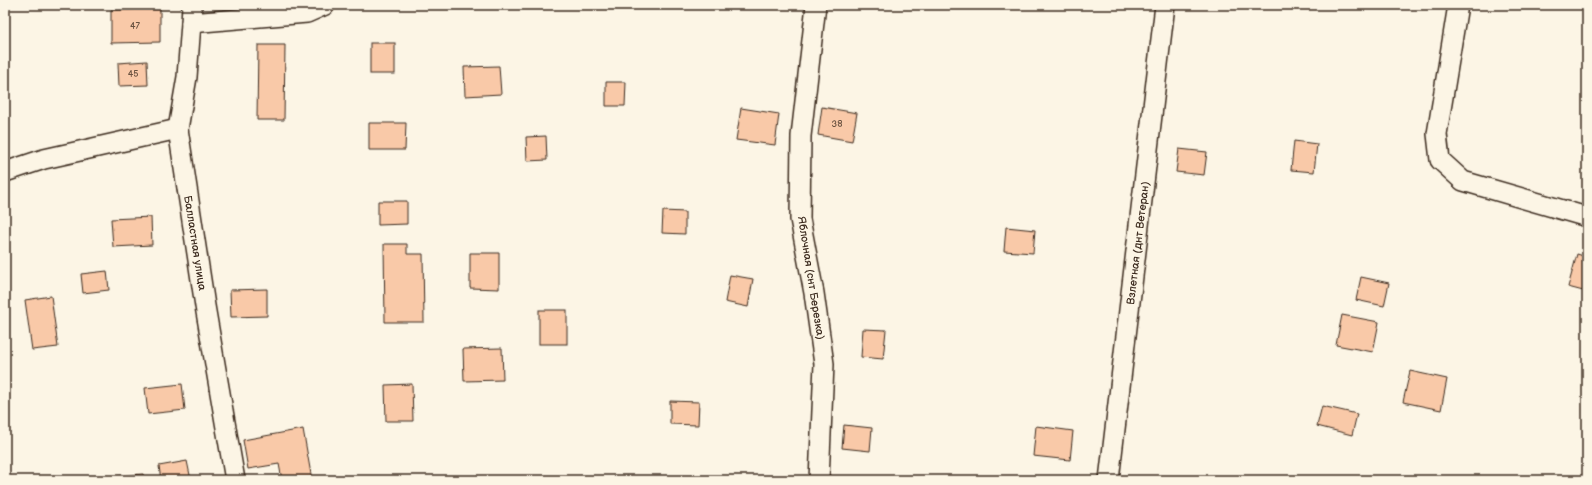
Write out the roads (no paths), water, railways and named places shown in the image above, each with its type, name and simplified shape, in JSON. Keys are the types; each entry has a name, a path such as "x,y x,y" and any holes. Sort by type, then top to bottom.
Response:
{"street":[{"path":"191,14 307,13 325,5"},
{"name":"Яблочная (снт Березка)","path":"816,5 801,136 800,219 814,293 824,364 819,480"},
{"name":"Взлетная (днт Ветеран)","path":"1109,480 1165,5"},
{"path":"1458,5 1437,134 1440,160 1463,181 1587,217"},
{"name":"Балластная улица","path":"191,14 187,77 178,129 205,306 235,480"},
{"path":"5,172 44,159 178,129"}]}
